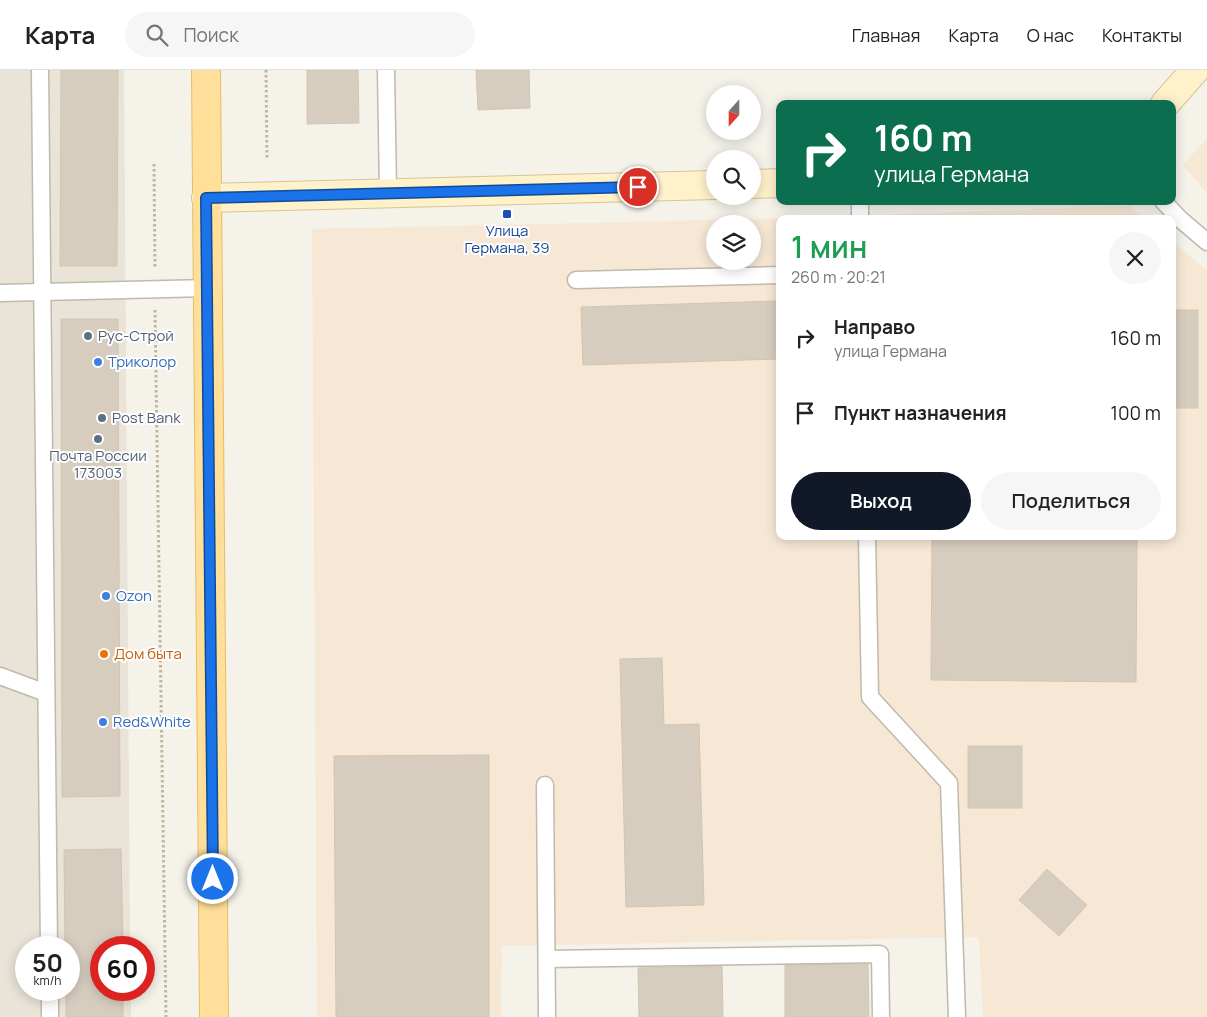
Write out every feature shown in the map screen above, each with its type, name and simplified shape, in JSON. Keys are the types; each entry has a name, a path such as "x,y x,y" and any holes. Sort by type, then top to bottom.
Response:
{"main road":[{"path":"206,70 214,1017"},
{"path":"1169,100 1195,70"},
{"path":"761,184 776,183"},
{"path":"206,198 706,185"}],"lane":[{"path":"40,70 49,936"},
{"path":"386,70 388,193"},
{"path":"1166,205 1207,242"},
{"path":"576,280 776,275"},
{"path":"0,293 208,288"},
{"path":"867,540 870,697 949,783 957,1017"},
{"path":"0,676 46,693"},
{"path":"544,785 547,1017"},
{"path":"547,958 880,954 880,1017"},
{"path":"50,1001 50,1017"}],"path":[{"path":"266,70 267,160"},
{"path":"154,164 166,1017"}],"shaded area":[{"path":"0,70 124,70 130,936 90,936 90,1001 131,1001 131,1017 0,1017"},
{"path":"1207,138 1207,193 1183,165"},
{"path":"1129,206 1140,215 874,215"},
{"path":"776,218 776,540 1176,540 1176,244 1207,270 1207,1017 983,1017 979,937 502,946 501,1017 317,1017 312,229 706,220 706,270 761,270 761,219"}],"building":[{"path":"61,70 118,70 117,266 60,266"},
{"path":"307,70 358,70 359,123 307,124"},
{"path":"476,70 529,70 530,108 478,110"},
{"path":"776,301 776,359 583,365 581,307"},
{"path":"1176,310 1198,310 1198,408 1176,408"},
{"path":"61,319 118,319 120,796 62,797"},
{"path":"932,540 1137,540 1136,682 931,680"},
{"path":"662,658 664,725 699,724 704,905 626,907 620,659"},
{"path":"968,746 1022,746 1022,808 968,808"},
{"path":"489,755 489,1017 336,1017 334,756"},
{"path":"121,849 123,936 90,936 90,1001 123,1001 123,1017 66,1017 66,1001 80,1001 80,936 65,936 64,850"},
{"path":"1047,869 1087,905 1059,936 1019,900"},
{"path":"868,964 869,1017 785,1017 785,965"},
{"path":"722,966 723,1017 639,1017 638,968"}],"place":[{"name":"Улица Германа, 39","path":"507,214"},
{"name":"Рус-Строй","path":"88,336"},
{"name":"Триколор","path":"98,362"},
{"name":"Post Bank","path":"102,418"},
{"name":"Почта России 173003","path":"98,439"},
{"name":"Ozon","path":"106,596"},
{"name":"Дом быта","path":"104,654"},
{"name":"Red&White","path":"103,722"}],"route":[{"path":"213,879 206,198 638,187"}]}
